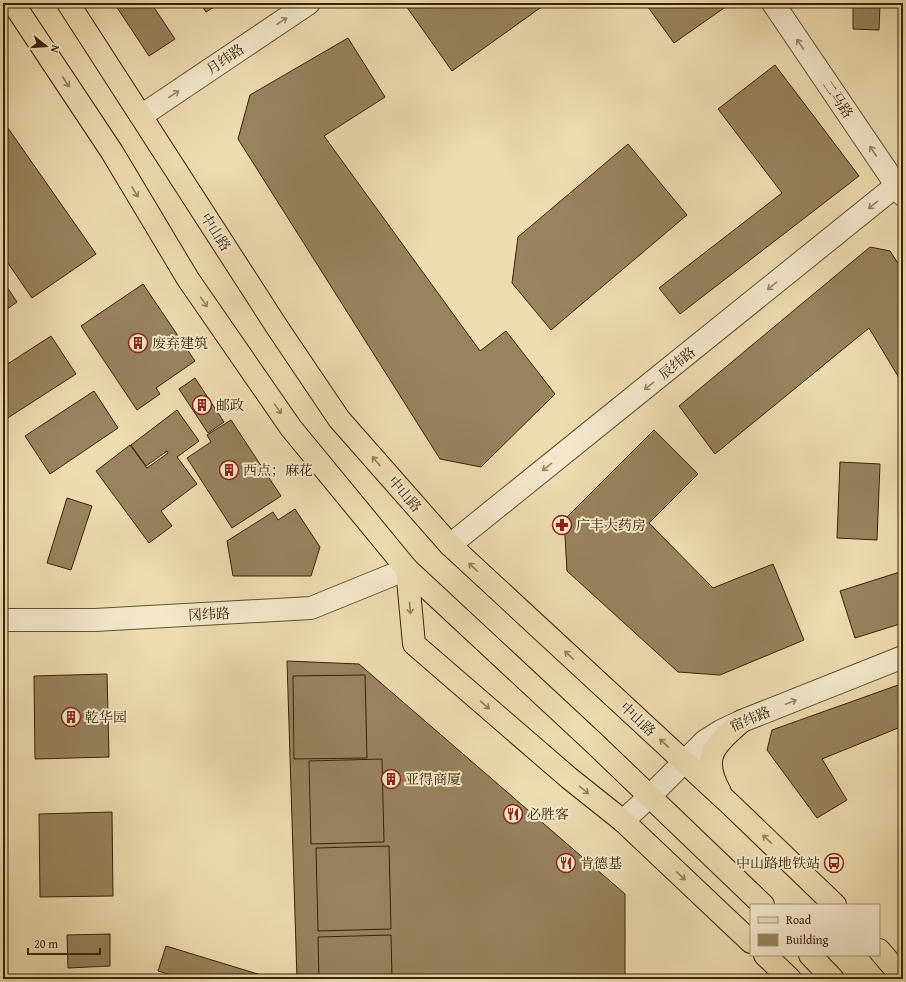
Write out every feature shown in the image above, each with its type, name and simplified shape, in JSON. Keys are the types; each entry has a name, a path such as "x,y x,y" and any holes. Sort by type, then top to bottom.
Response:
{"main road":[{"path":"14,3 112,152 188,279 291,428 407,569 650,796 761,904"},
{"name":"中山路","path":"68,3 277,327 339,419 450,545 724,798 835,904"},
{"path":"407,569 414,644 569,778 623,821 750,941"},
{"path":"724,798 716,785 712,774 710,765 711,758 714,750 723,739 742,721"},
{"path":"880,940 903,954"},
{"path":"880,951 903,978"},
{"path":"766,956 790,979"},
{"path":"811,956 833,979"}],"street":[{"name":"月纬路","path":"141,116 309,3"},
{"name":"二马路","path":"773,3 901,187"},
{"name":"辰纬路","path":"450,545 901,187"},
{"name":"冈纬路","path":"3,620 95,620 311,608 407,569"},
{"name":"宿纬路","path":"623,821 706,740 721,731 742,721 903,657"}],"building":[{"path":"114,3 151,3 175,39 149,56"},
{"path":"200,3 220,3 206,12"},
{"path":"410,3 547,3 452,71 406,6"},
{"path":"645,3 721,3 724,8 674,43"},
{"path":"853,3 880,3 879,30 853,29"},
{"path":"348,38 385,97 324,136 480,351 506,331 555,394 481,467 440,459 238,139 250,95"},
{"path":"775,65 859,176 680,314 659,288 782,193 718,109"},
{"path":"3,121 96,254 32,298 3,256"},
{"path":"628,144 687,215 551,330 512,283 518,237"},
{"path":"870,247 890,251 903,271 903,376 899,378 869,328 715,454 679,406"},
{"path":"3,281 17,302 3,312"},
{"name":"废弃建筑","path":"143,284 195,361 156,388 160,394 137,410 81,326"},
{"path":"51,336 76,374 3,421 3,367"},
{"name":"邮政","path":"195,378 224,422 208,433 179,389"},
{"path":"94,391 118,428 50,474 25,436"},
{"path":"177,410 199,441 177,457 197,484 161,511 172,526 149,543 96,471 130,445 147,468 168,453 167,451 146,466 131,445"},
{"name":"西点；麻花","path":"231,420 281,496 232,528 187,458 211,442 207,435"},
{"path":"654,430 698,474 649,523 713,588 773,564 804,640 720,675 678,672 567,571 564,520"},
{"path":"840,462 880,464 877,540 837,538"},
{"path":"67,498 92,506 71,570 47,563"},
{"path":"295,509 320,547 311,576 233,576 227,541 273,512 278,520"},
{"path":"903,571 903,623 855,638 840,591"},
{"name":"亚得商厦","path":"287,661 359,664 625,894 625,979 297,979"},
{"name":"乾华园","path":"107,674 109,757 35,759 34,676"},
{"path":"365,675 367,758 294,759 293,676"},
{"path":"901,684 903,689 903,726 822,759 847,800 817,818 767,750 772,730"},
{"path":"382,759 384,842 311,844 309,761"},
{"path":"112,812 113,896 40,897 39,814"},
{"path":"389,846 391,929 318,931 316,848"},
{"path":"110,934 110,966 68,968 67,935"},
{"path":"391,935 392,979 319,979 318,937"},
{"path":"166,946 274,979 184,979 158,971"}],"place":[{"name":"废弃建筑","path":"138,343"},
{"name":"邮政","path":"202,405"},
{"name":"西点；麻花","path":"229,470"},
{"name":"广丰大药房","path":"562,525"},
{"name":"乾华园","path":"71,717"},
{"name":"亚得商厦","path":"391,779"},
{"name":"必胜客","path":"513,814"},
{"name":"肯德基","path":"566,863"},
{"name":"中山路地铁站","path":"834,863"}]}
